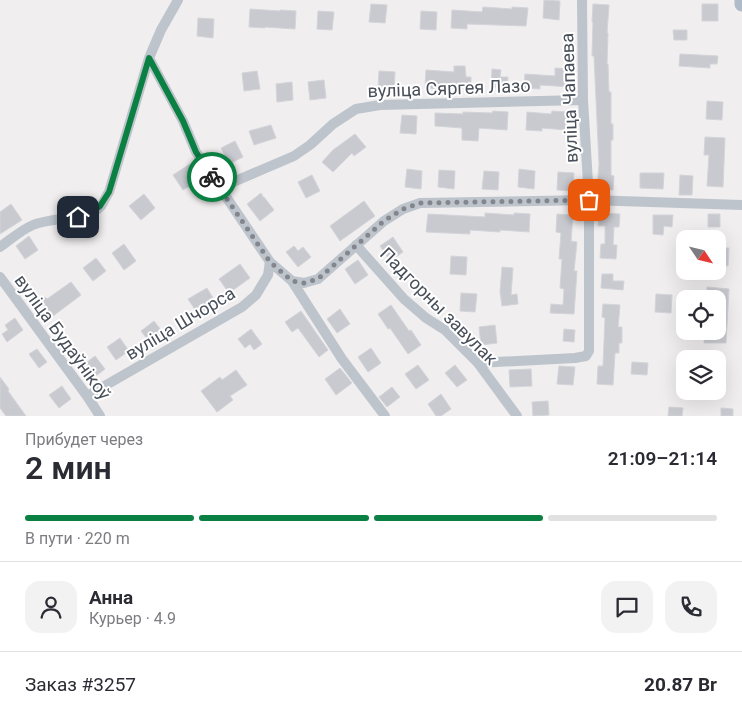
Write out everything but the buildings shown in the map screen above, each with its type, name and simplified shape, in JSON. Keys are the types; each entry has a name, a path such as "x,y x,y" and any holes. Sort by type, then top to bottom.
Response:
{"street":[{"path":"0,247 32,225 50,220 78,217 100,206 109,192 149,58 178,0"},
{"name":"вуліца Чапаева","path":"478,363 576,358 586,356 589,352 589,200 583,100 582,0"},
{"path":"149,58 183,121 196,152 219,188 270,262 292,281 342,358 385,416"},
{"name":"вуліца Сяргея Лазо","path":"219,188 294,156 310,145 333,124 356,109 380,105 583,100"},
{"path":"292,281 304,283 318,279 384,221 403,209 420,203 589,200 742,205"},
{"name":"Падгорны завулак","path":"356,245 404,299 426,318 445,330 478,363 517,416"},
{"name":"вуліца Шчорса","path":"87,396 242,308 256,295 268,275 270,262"},
{"name":"вуліца Будаўнікоў","path":"0,278 100,416"}],"way so far":[{"path":"212,177 270,262 292,281 304,283 318,279 384,221 403,209 420,203 589,200"}],"route":[{"path":"78,217 100,206 109,192 149,58 183,121 196,152 212,177"}]}
